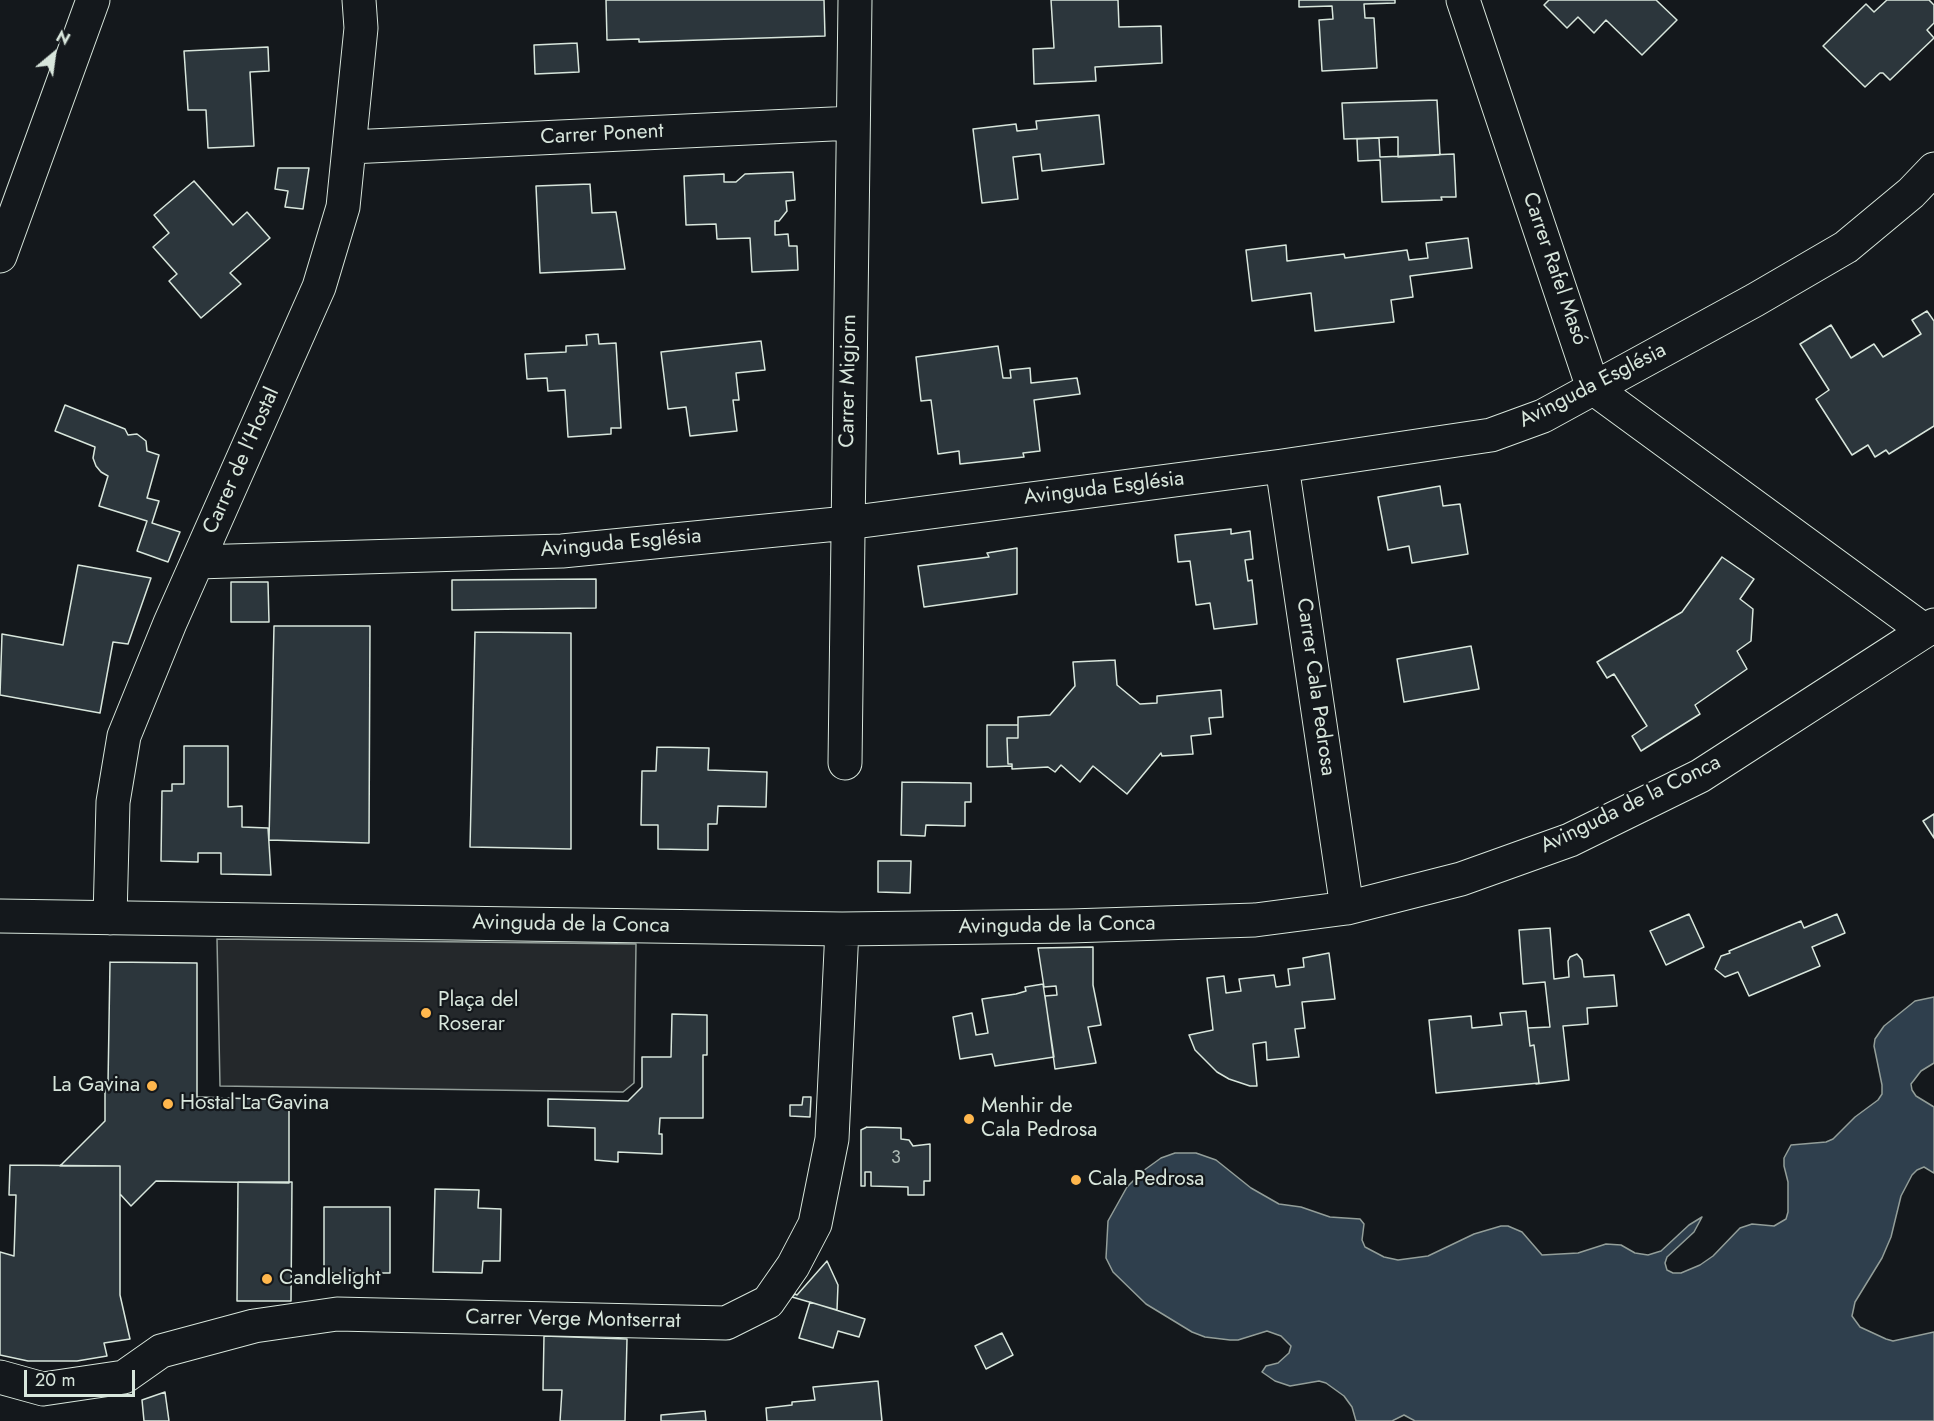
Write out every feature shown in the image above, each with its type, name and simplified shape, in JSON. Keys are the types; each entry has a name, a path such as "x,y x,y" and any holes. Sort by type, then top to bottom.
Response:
{"street":[{"path":"0,256 93,0"},
{"name":"Carrer de l'Hostal","path":"110,918 112,802 124,736 197,562 319,287 344,207 361,28 359,0"},
{"name":"Carrer Migjorn","path":"844,763 855,0"},
{"name":"Carrer Rafel Masó","path":"1463,0 1593,388"},
{"name":"Carrer Ponent","path":"350,147 854,123"},
{"name":"Avinguda Església","path":"197,562 562,551 847,523 1282,466 1491,435 1544,416 1755,300 1846,247 1911,193 1934,169"},
{"path":"1593,388 1930,628"},
{"name":"Carrer Cala Pedrosa","path":"1282,466 1347,908"},
{"name":"Avinguda de la Conca","path":"0,916 842,929 1070,926 1255,920 1347,908 1461,879 1570,840 1700,776 1930,628"},
{"name":"Carrer Verge Montserrat","path":"0,1377 43,1389 124,1377 161,1351 254,1326 337,1314 726,1323 768,1302 793,1266 816,1224 832,1139 842,929"}],"shaded area":[{"name":"Plaça del Roserar","path":"217,939 636,944 634,1083 623,1092 220,1086"}],"water":[{"path":"1934,997 1934,1063 1921,1071 1911,1084 1916,1096 1934,1107 1934,1173 1924,1167 1912,1175 1901,1196 1891,1237 1882,1258 1855,1302 1852,1316 1860,1327 1893,1341 1934,1332 1934,1421 1415,1421 1404,1415 1392,1421 1356,1421 1352,1407 1344,1396 1326,1383 1319,1381 1290,1386 1275,1381 1262,1372 1266,1366 1278,1363 1289,1353 1291,1346 1281,1336 1267,1331 1238,1340 1230,1340 1205,1337 1192,1332 1146,1304 1113,1272 1106,1258 1108,1221 1127,1187 1161,1158 1175,1153 1196,1153 1216,1160 1251,1188 1279,1204 1301,1207 1330,1217 1360,1219 1364,1224 1362,1240 1365,1247 1384,1257 1398,1260 1428,1256 1474,1234 1501,1226 1508,1226 1522,1232 1542,1255 1578,1253 1606,1244 1621,1245 1635,1253 1648,1255 1661,1251 1689,1225 1702,1217 1694,1232 1667,1257 1665,1263 1667,1270 1681,1273 1700,1265 1713,1256 1740,1228 1752,1224 1774,1226 1786,1219 1788,1182 1784,1158 1791,1145 1826,1142 1833,1139 1855,1117 1878,1100 1882,1094 1882,1085 1874,1046 1875,1039 1884,1026 1915,1001"}],"building":[{"path":"606,0 824,0 825,36 639,42 639,39 607,40"},
{"path":"1051,0 1118,0 1119,27 1161,26 1162,63 1095,67 1096,81 1034,84 1033,49 1054,48"},
{"path":"1299,0 1395,0 1395,3 1364,4 1365,18 1374,18 1377,68 1322,71 1319,20 1333,19 1332,6 1299,7"},
{"path":"1549,0 1656,0 1677,20 1642,55 1606,20 1594,33 1578,17 1567,28 1544,5"},
{"path":"1887,0 1929,0 1934,5 1934,23 1927,30 1934,38 1890,80 1880,73 1865,87 1823,46 1866,4 1874,12"},
{"path":"577,43 579,72 535,74 534,45"},
{"path":"268,47 269,71 250,72 254,146 208,148 206,110 188,110 184,51"},
{"path":"1437,100 1440,155 1398,157 1398,137 1344,139 1342,103"},
{"path":"1099,115 1104,164 1042,171 1040,154 1013,157 1018,199 982,203 973,129 1016,124 1017,131 1037,129 1036,121"},
{"path":"1379,138 1380,157 1454,154 1456,197 1441,197 1442,200 1382,202 1380,160 1358,161 1357,139"},
{"path":"278,168 309,168 303,209 285,207 288,191 275,189"},
{"path":"793,172 795,200 786,201 787,211 779,221 775,221 775,235 788,234 789,246 797,246 798,270 752,272 750,238 717,239 716,224 686,225 684,176 724,174 724,182 736,182 745,174"},
{"path":"194,181 233,225 247,212 270,238 230,273 241,284 201,318 169,281 177,274 153,247 169,233 154,215"},
{"path":"590,184 592,213 616,212 625,269 540,273 536,186"},
{"path":"1468,238 1472,268 1410,276 1413,297 1391,300 1394,322 1315,331 1311,293 1252,301 1246,250 1286,245 1287,261 1344,254 1345,258 1407,250 1409,260 1428,258 1426,243"},
{"path":"1927,311 1934,321 1934,426 1889,454 1886,450 1875,457 1868,445 1852,455 1816,399 1829,390 1800,344 1831,325 1851,358 1874,344 1883,357 1921,334 1912,320"},
{"path":"598,334 599,344 616,343 621,428 611,428 611,434 568,437 565,390 548,391 547,378 527,379 525,354 566,352 566,346 587,345 586,335"},
{"path":"761,341 765,370 736,373 739,400 733,400 737,431 690,436 686,407 668,409 661,352"},
{"path":"998,346 1003,378 1011,378 1010,370 1030,368 1031,383 1077,378 1080,394 1034,400 1040,451 1023,453 1024,457 960,464 959,451 938,454 931,400 921,401 916,357"},
{"path":"65,405 125,429 128,435 137,434 146,441 147,451 159,455 147,498 159,501 152,523 180,532 168,562 137,551 147,521 99,506 108,476 96,466 93,458 95,447 55,431"},
{"path":"1440,486 1443,506 1460,504 1468,554 1412,563 1409,546 1388,550 1378,497"},
{"path":"1231,529 1231,534 1250,531 1253,559 1245,560 1248,581 1252,580 1257,624 1214,629 1210,603 1196,605 1190,561 1178,562 1175,535"},
{"path":"1017,548 1017,594 924,607 918,566 989,557 987,553"},
{"path":"1722,557 1754,579 1740,599 1753,609 1751,641 1737,651 1747,669 1695,705 1700,714 1641,751 1632,736 1647,726 1614,674 1607,678 1597,662 1682,612"},
{"path":"78,565 151,578 128,644 113,642 100,713 0,695 2,634 63,645"},
{"path":"596,579 596,608 452,610 452,580"},
{"path":"231,582 268,582 269,622 231,622"},
{"path":"274,626 370,626 369,843 269,840"},
{"path":"475,632 571,633 571,849 470,847"},
{"path":"1471,646 1479,689 1404,702 1397,659"},
{"path":"1115,660 1117,685 1140,704 1157,703 1157,696 1221,690 1223,717 1209,718 1211,734 1191,736 1193,754 1162,756 1161,753 1127,794 1093,766 1080,782 1061,765 1055,772 1048,767 1012,769 1012,764 1008,764 1007,738 1018,738 1018,717 1050,715 1075,686 1073,662"},
{"path":"987,725 1018,725 1018,738 1007,738 1008,764 1012,766 987,767"},
{"path":"184,746 228,746 228,807 242,806 242,827 268,828 271,875 221,874 221,853 198,853 198,862 161,861 162,791 172,791 172,784 184,784"},
{"path":"657,747 709,748 708,770 767,772 766,807 718,806 717,824 708,824 708,850 658,849 658,825 641,825 642,771 656,771"},
{"path":"902,782 971,783 971,802 965,802 965,826 926,825 925,836 901,835"},
{"path":"1934,814 1934,838 1923,821"},
{"path":"878,861 911,861 910,893 878,892"},
{"path":"1689,914 1704,947 1666,965 1650,931"},
{"path":"1837,914 1845,933 1812,947 1820,966 1749,996 1738,972 1725,977 1715,969 1721,956 1730,953 1729,951 1801,921 1804,928"},
{"path":"1550,928 1554,979 1569,977 1568,961 1570,957 1577,954 1582,960 1584,977 1614,975 1617,1006 1587,1008 1588,1024 1563,1026 1569,1080 1536,1084 1539,1083 1534,1045 1530,1046 1528,1028 1550,1027 1545,982 1523,984 1519,930"},
{"path":"1093,947 1093,985 1101,1025 1088,1027 1096,1063 1055,1069 1045,996 1057,995 1056,986 1044,987 1038,948"},
{"path":"1329,953 1335,999 1302,1002 1305,1028 1295,1029 1299,1057 1267,1060 1266,1042 1253,1044 1257,1086 1250,1086 1217,1072 1195,1050 1189,1035 1213,1030 1207,978 1224,976 1226,993 1241,991 1239,979 1274,975 1276,987 1290,985 1288,969 1304,967 1303,958"},
{"name":"La Gavina","path":"110,962 197,963 197,1097 289,1100 289,1183 156,1181 131,1206 120,1194 120,1166 60,1166 105,1121 105,1087 108,1084"},
{"path":"1043,984 1054,1057 995,1066 992,1054 960,1059 953,1017 972,1013 976,1035 988,1033 982,999 1016,994 1026,991 1025,987"},
{"path":"1526,1011 1530,1046 1534,1045 1539,1083 1436,1093 1429,1020 1471,1016 1472,1028 1502,1025 1500,1013"},
{"path":"672,1014 707,1015 707,1055 703,1055 703,1118 660,1118 659,1134 662,1134 662,1154 618,1152 618,1162 595,1160 595,1128 548,1126 548,1099 628,1101 642,1087 642,1057 671,1057"},
{"path":"803,1097 811,1097 810,1117 790,1116 790,1105 802,1105"},
{"path":"867,1127 901,1128 901,1139 909,1140 913,1146 930,1144 930,1181 924,1181 924,1195 908,1195 908,1187 871,1186 871,1172 865,1172 865,1186 861,1186 861,1130"},
{"path":"10,1165 120,1166 120,1295 130,1339 104,1343 107,1356 77,1361 28,1361 0,1355 0,1252 14,1256 16,1195 9,1195"},
{"path":"238,1182 292,1182 291,1301 237,1301"},
{"path":"435,1189 479,1190 478,1208 501,1209 500,1261 483,1261 482,1273 433,1272"},
{"path":"324,1207 390,1207 390,1273 324,1273"},
{"path":"827,1261 838,1285 837,1310 792,1297 797,1295"},
{"path":"810,1302 865,1319 859,1337 838,1331 833,1348 799,1338"},
{"path":"1002,1333 1013,1355 986,1369 975,1346"},
{"path":"544,1336 627,1339 625,1421 560,1421 562,1390 543,1390"},
{"path":"878,1381 882,1421 767,1421 766,1408 815,1400 813,1387"},
{"path":"165,1392 169,1421 144,1421 142,1400"},
{"path":"705,1411 706,1421 661,1421 661,1415"}],"place":[{"name":"Plaça del Roserar","path":"426,1013"},
{"name":"La Gavina","path":"152,1086"},
{"name":"Hostal La Gavina","path":"168,1104"},
{"name":"Menhir de Cala Pedrosa","path":"969,1119"},
{"name":"Cala Pedrosa","path":"1076,1180"},
{"name":"Candlelight","path":"267,1279"}]}
